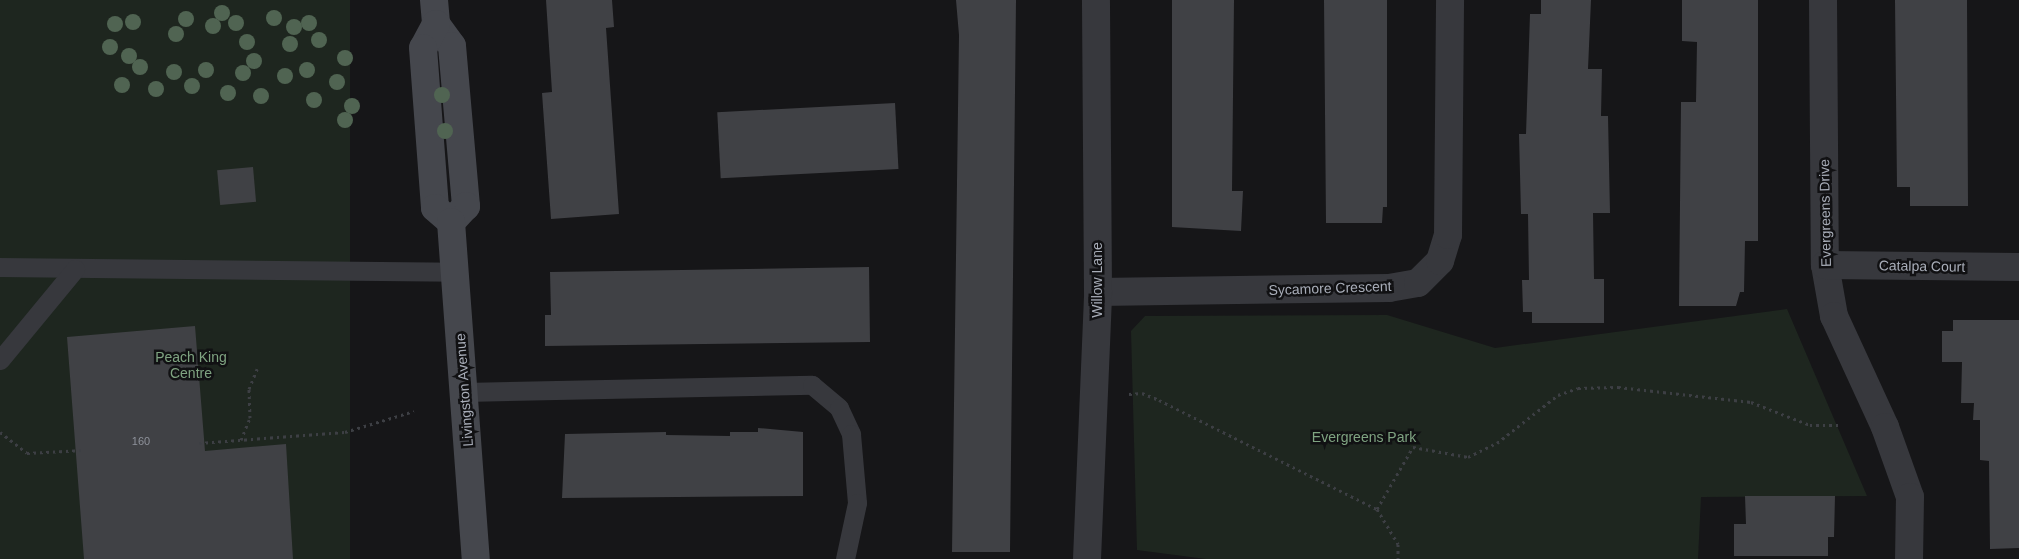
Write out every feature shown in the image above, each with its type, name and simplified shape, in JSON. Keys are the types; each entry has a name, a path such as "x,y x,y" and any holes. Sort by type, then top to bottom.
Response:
{"main road":[{"name":"Livingston Avenue","path":"435,12 452,46 466,206 451,222 476,559"}],"street":[{"name":"Willow Lane","path":"1087,559 1098,292 1096,0"},
{"name":"Sycamore Crescent","path":"1098,292 1389,288 1418,283 1440,261 1448,235 1450,0"},
{"name":"Evergreens Drive","path":"1822,0 1825,265 1834,316 1885,427 1910,497 1909,559"},
{"name":"Catalpa Court","path":"1825,265 2019,267"}],"lane":[{"path":"0,268 456,272"},
{"path":"0,360 75,269"},
{"path":"464,392 812,385 839,408 851,434 857,503 845,559"}],"path":[{"path":"241,440 250,418 249,389 257,369"},
{"path":"1377,509 1413,447 1468,457 1497,443 1558,395 1578,388 1618,386 1751,402 1810,425 1841,425"},
{"path":"1129,394 1142,393 1159,400 1377,509 1398,544 1398,559"},
{"path":"198,443 345,432 414,411"},
{"path":"0,432 27,453 84,450"}],"green space":[{"name":"Peach King Centre","path":"0,0 350,0 350,559 0,559"},
{"name":"Evergreens Park","path":"1787,309 1867,496 1701,497 1698,559 1206,559 1137,550 1131,331 1145,316 1387,315 1495,348"}],"building":[{"path":"546,0 612,0 614,27 606,28 619,214 551,219 542,93 552,92"},
{"path":"956,0 1016,0 1010,552 952,552 959,35"},
{"path":"1172,0 1234,0 1232,191 1243,191 1241,231 1172,227"},
{"path":"1324,0 1387,0 1387,207 1383,207 1382,223 1326,223"},
{"path":"1541,0 1591,0 1588,69 1602,69 1601,116 1608,116 1610,213 1593,213 1594,279 1604,279 1604,323 1532,323 1532,312 1523,312 1522,280 1529,280 1528,214 1521,214 1519,134 1526,134 1530,14 1541,14"},
{"path":"1682,0 1758,0 1758,241 1745,241 1744,292 1740,292 1736,306 1679,306 1681,102 1696,102 1697,42 1682,41"},
{"path":"1895,0 1967,0 1968,206 1910,206 1910,187 1897,187"},
{"path":"895,103 898,169 721,178 717,112"},
{"path":"253,167 256,202 220,205 217,170"},
{"path":"869,267 870,342 545,346 545,315 551,315 550,272"},
{"path":"1953,320 2019,320 2019,548 1990,549 1989,461 1980,460 1980,420 1973,420 1974,403 1961,403 1962,362 1942,362 1942,331 1953,331"},
{"path":"195,326 205,451 286,444 293,559 84,559 67,337"},
{"path":"758,428 803,432 803,496 562,498 565,434 666,432 666,435 730,436 730,432 758,432"},
{"path":"1745,496 1835,496 1834,537 1828,537 1828,556 1734,556 1734,524 1746,524"}]}
